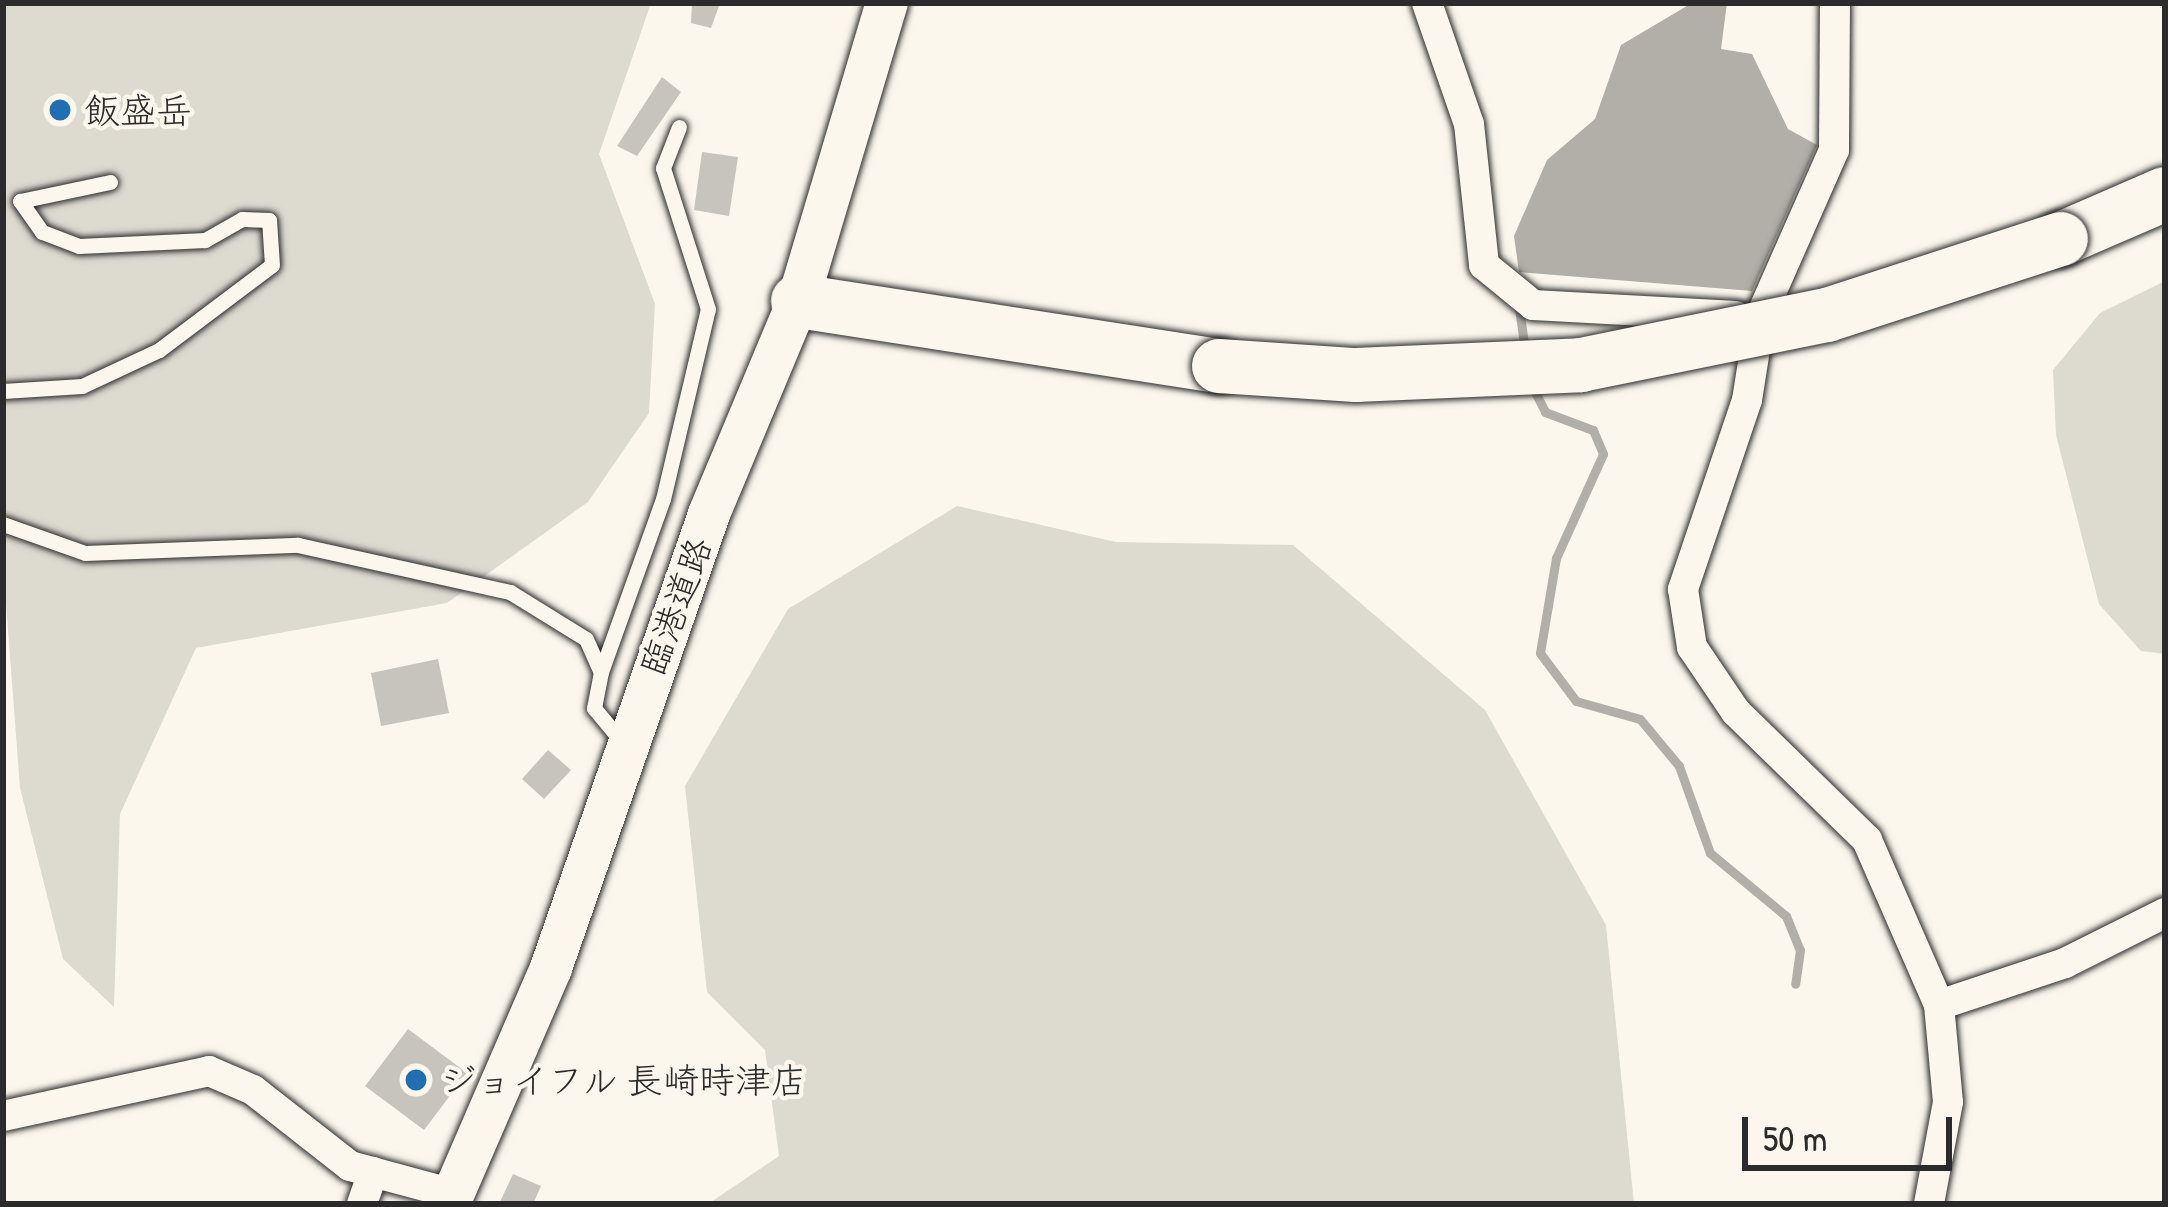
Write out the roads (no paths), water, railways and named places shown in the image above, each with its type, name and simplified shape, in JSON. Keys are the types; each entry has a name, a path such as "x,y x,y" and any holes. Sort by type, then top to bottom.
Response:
{"highway":[{"path":"798,301 1219,366 1357,375 1581,365 1827,315 2061,238 2165,194"}],"street":[{"path":"1427,3 1469,124 1484,266 1533,305 1760,318"},
{"path":"1835,3 1834,150 1760,318 1747,400 1683,589 1692,647 1736,712 1868,840 1939,1005 1948,1102 1929,1204"},
{"name":"臨港道路","path":"452,1199 550,968 625,745 798,301 892,8"},
{"path":"1939,1005 2066,964 2165,913"},
{"path":"3,1116 209,1070 373,1172 452,1199"},
{"path":"362,1204 373,1172"}],"lane":[{"path":"625,745 593,708 601,672 663,499 708,309 663,168 679,128"},
{"path":"3,391 82,386 159,350 272,265 269,220 242,218 205,240 79,246 42,232 20,201 110,182"},
{"path":"3,524 85,553 202,541 398,560 560,618 601,672"}],"waterway":[{"path":"1518,301 1525,350"},
{"path":"1531,384 1545,412 1593,430 1603,454 1556,558 1540,653 1576,701 1640,719 1679,766 1710,853 1786,916 1800,950 1795,984"}],"place":[{"name":"飯盛岳","path":"60,110"},
{"name":"ジョイフル 長崎時津店","path":"416,1080"}]}
